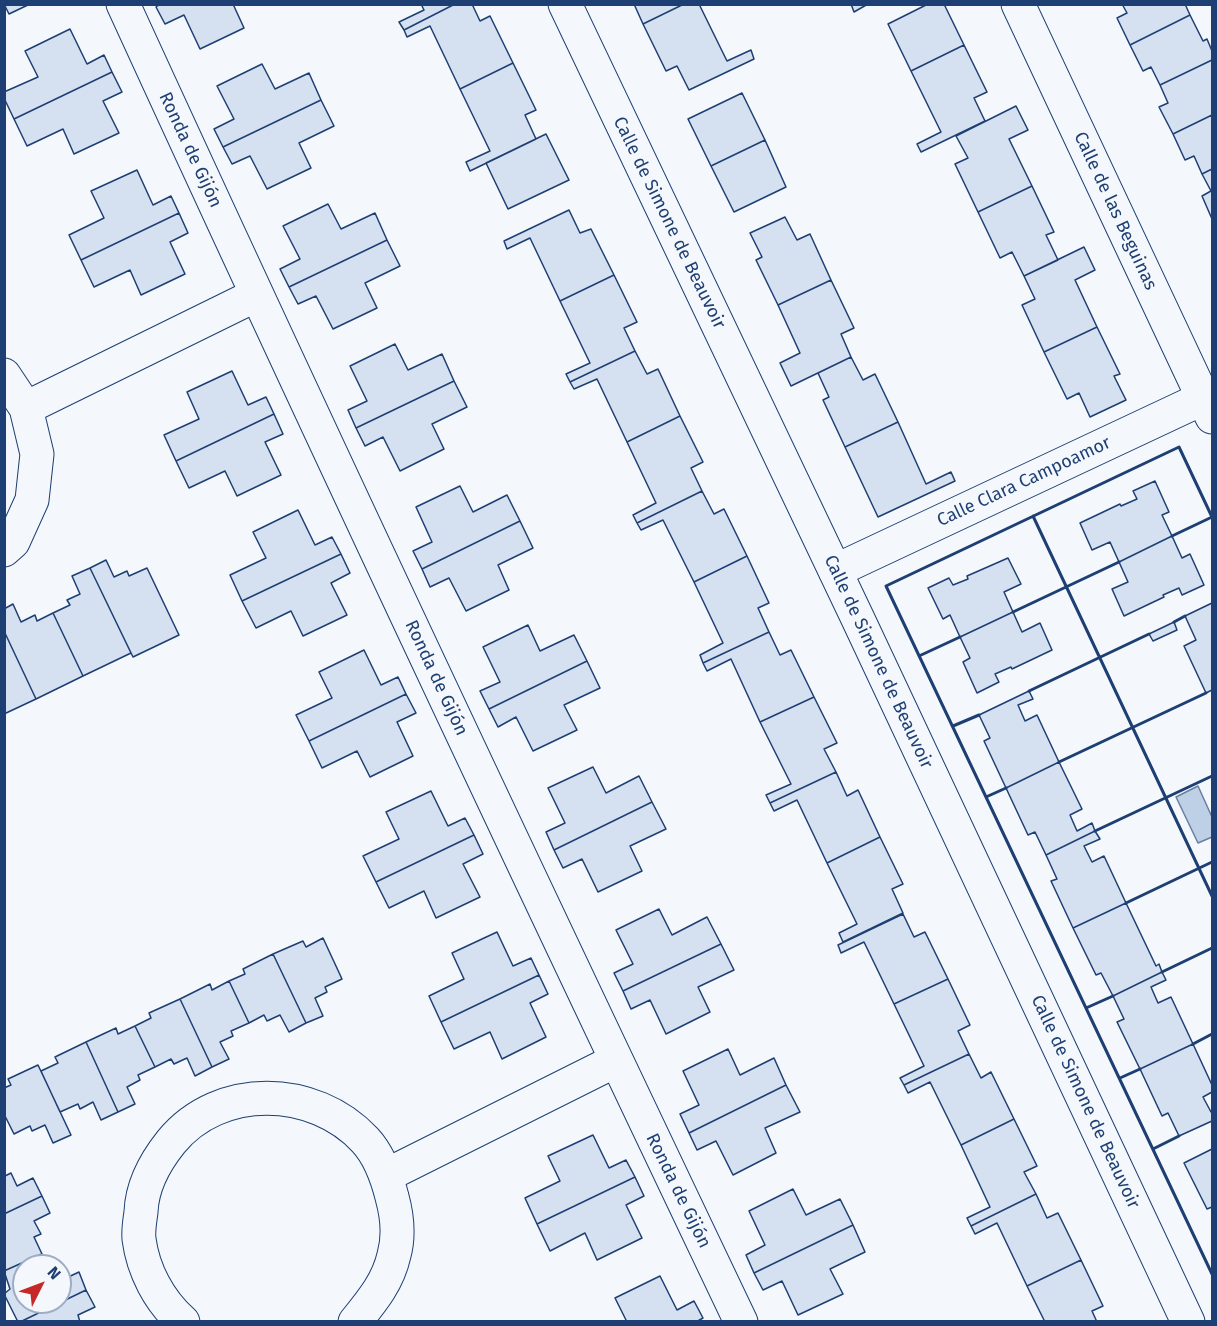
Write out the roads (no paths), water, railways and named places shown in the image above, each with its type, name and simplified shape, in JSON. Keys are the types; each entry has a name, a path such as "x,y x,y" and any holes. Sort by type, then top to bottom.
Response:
{"street":[{"name":"Ronda de Gijón","path":"123,4 256,295 615,1061 741,1322"},
{"name":"Calle de Simone de Beauvoir","path":"565,4 1188,1322"},
{"name":"Calle de las Beguinas","path":"1018,4 1209,403"},
{"path":"26,408 256,295"},
{"path":"4,375 26,408 37,454 32,500 12,542 4,550"},
{"name":"Calle Clara Campoamor","path":"835,571 1209,403"},
{"path":"387,1175 615,1061"},
{"path":"183,1322 171,1311 149,1278 139,1238 141,1198 157,1160 182,1129 217,1107 256,1097 296,1100 333,1115 365,1140 387,1175 397,1214 394,1255 380,1292 355,1322"}],"water":[{"path":"1198,786 1212,817 1212,837 1198,843 1176,797"}]}
